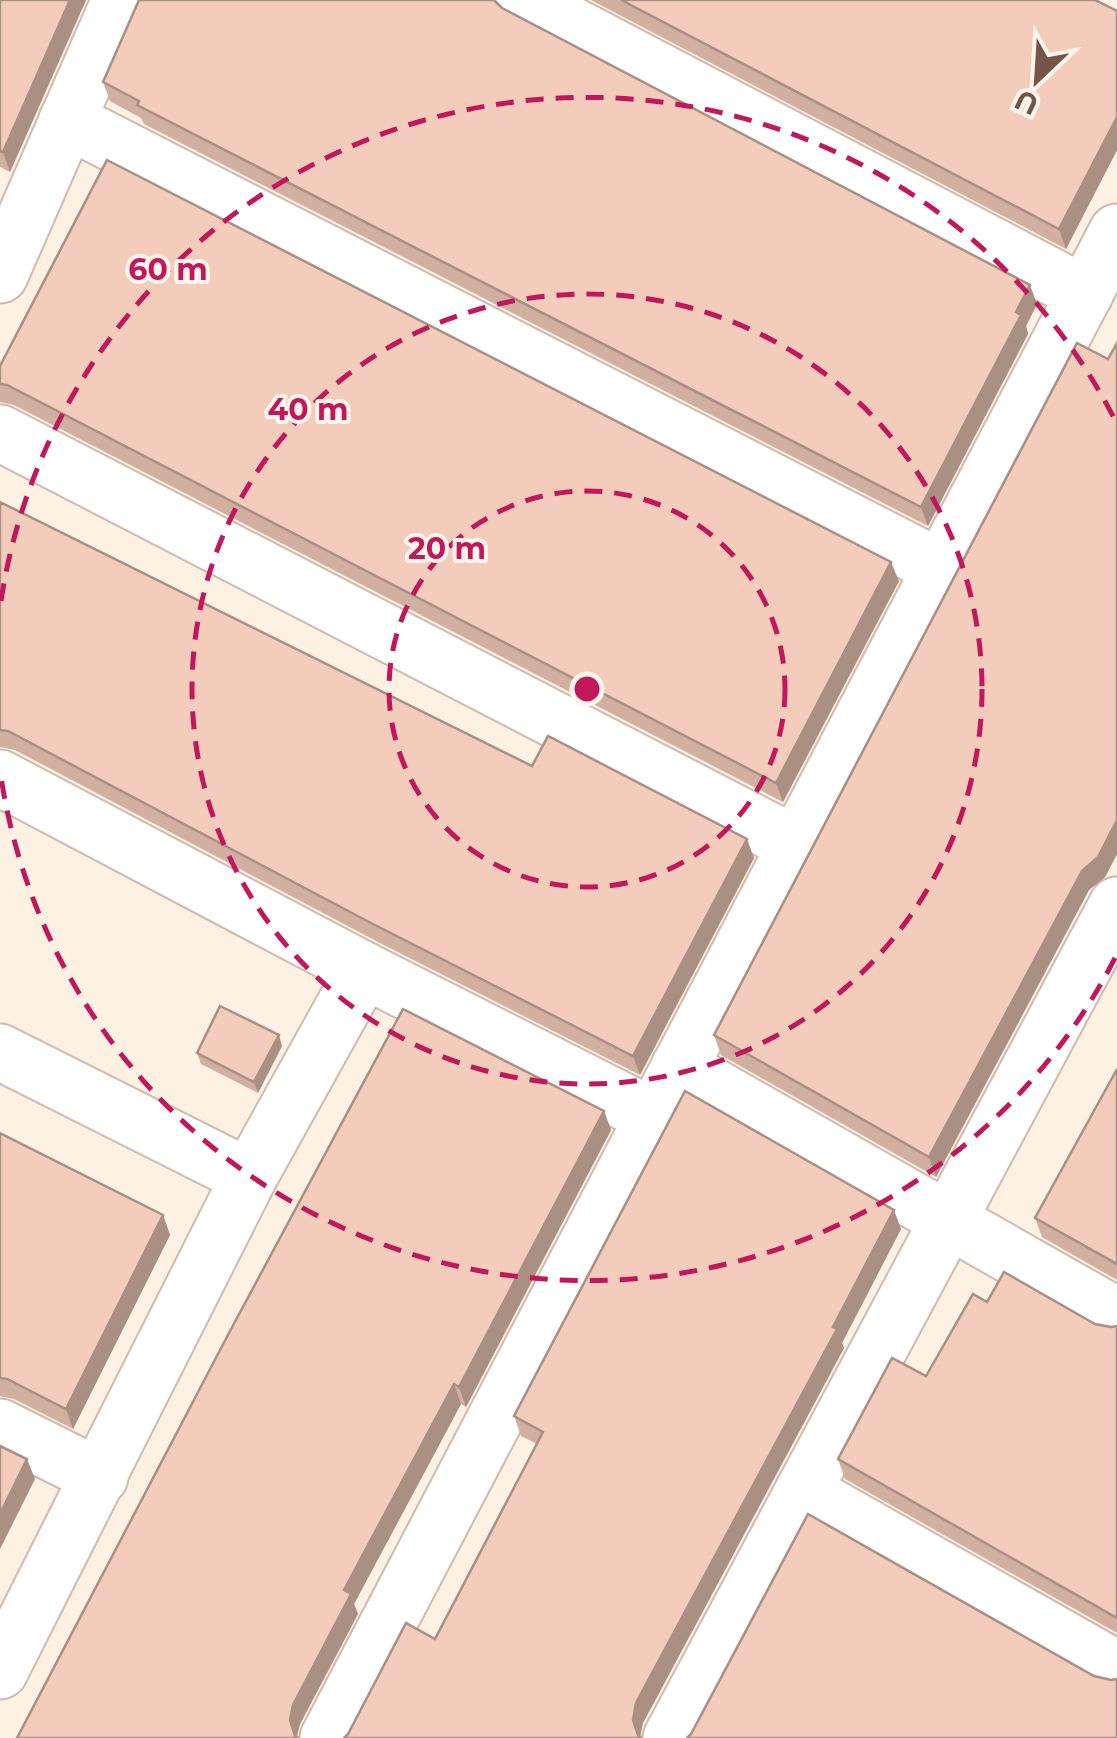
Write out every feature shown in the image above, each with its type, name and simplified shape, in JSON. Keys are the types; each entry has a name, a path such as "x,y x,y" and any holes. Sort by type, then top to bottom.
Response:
{"street":[{"path":"0,274 120,0"},
{"path":"524,0 1084,294"},
{"path":"67,120 941,568"},
{"path":"328,1738 1117,232"},
{"path":"0,432 796,844"},
{"path":"0,778 654,1117"},
{"path":"672,1738 948,1222 1100,980 1117,905"},
{"path":"0,1671 249,1176 364,970"},
{"path":"0,1052 249,1176"},
{"path":"680,1067 1117,1316"},
{"path":"0,1427 100,1477"},
{"path":"803,1491 1117,1669"}],"building":[{"path":"0,0 70,0 3,152 0,151"},
{"path":"139,0 494,0 502,8 1030,285 1016,312 1021,315 921,507 137,105 139,101 103,82"},
{"path":"621,0 1095,0 1117,11 1117,117 1059,229"},
{"path":"107,160 891,562 776,783 0,384 0,366"},
{"path":"1077,343 1108,359 1117,343 1117,820 1098,857 1082,871 929,1157 714,1035"},
{"path":"0,502 532,766 548,736 747,839 633,1056 0,730"},
{"path":"220,1006 279,1035 254,1082 197,1053"},
{"path":"403,1009 604,1111 459,1387 454,1384 344,1590 351,1594 293,1705 290,1720 298,1738 17,1738 230,1331"},
{"path":"1117,1069 1117,1264 1035,1218"},
{"path":"685,1091 894,1210 833,1327 837,1329 636,1703 633,1720 641,1738 344,1738 406,1623 435,1639 543,1432 514,1416"},
{"path":"0,1133 163,1215 66,1409 0,1378"},
{"path":"1004,1272 1095,1324 1117,1326 1117,1618 838,1459 892,1358 926,1376 973,1294 987,1302"},
{"path":"0,1446 27,1459 0,1514"},
{"path":"808,1514 1094,1676 1117,1679 1117,1738 687,1738"}]}
